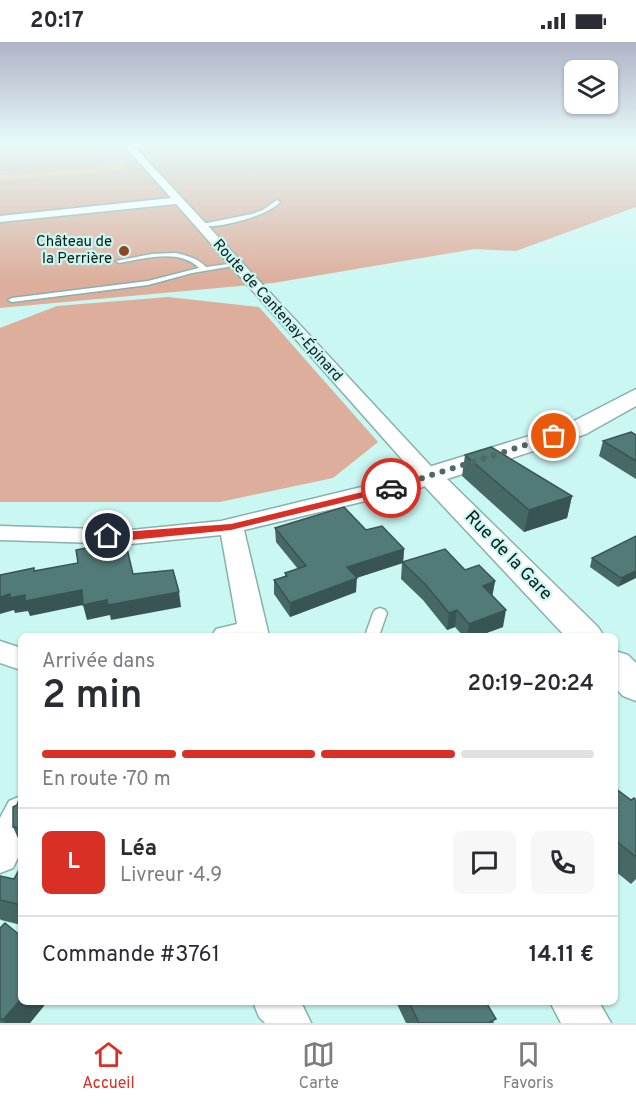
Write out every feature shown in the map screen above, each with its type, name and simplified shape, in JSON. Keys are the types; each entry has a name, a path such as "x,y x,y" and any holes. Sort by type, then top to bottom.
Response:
{"street":[{"name":"Route de Cantenay-Épinard","path":"168,190 429,476"},
{"path":"0,219 178,201"},
{"path":"0,533 131,537 231,527 412,483 577,429 610,413 636,396"},
{"name":"Rue de la Gare","path":"429,476 583,633"},
{"path":"231,527 245,633"},
{"path":"0,652 18,658"},
{"path":"618,668 636,686"},
{"path":"0,856 18,819"},
{"path":"277,1005 289,1023"},
{"path":"574,1005 589,1023"}],"lane":[{"path":"200,225 228,222 271,208 277,202"},
{"path":"119,261 169,255 187,256 198,261 204,269"},
{"path":"12,300 148,283 204,269 236,265"},
{"path":"373,633 380,614"}],"shaded area":[{"path":"0,190 636,190 636,207 516,251 475,249 273,283 0,308"},
{"path":"168,297 259,307 378,442 333,478 220,502 0,502 0,328 57,306"}],"building":[{"path":"631,432 636,435 636,461 603,441"},
{"path":"491,447 572,496 529,510 465,455"},
{"path":"344,507 366,530 382,526 404,549 347,567 357,578 290,603 274,580 287,576 285,573 306,566 275,528"},
{"path":"636,536 636,571 621,578 592,558"},
{"path":"125,540 133,574 173,570 179,592 108,605 107,600 83,605 82,590 25,601 25,595 10,598 10,594 0,597 0,575 78,563 76,550"},
{"path":"445,549 465,570 479,565 495,581 483,586 506,610 469,624 457,610 449,613 425,584 402,562"},
{"path":"618,790 631,800 634,798 636,800 636,857 618,842"},
{"path":"18,802 18,828 13,827 13,807"},
{"path":"18,872 18,904 0,900 0,876 14,879"},
{"path":"5,923 18,934 18,1002 3,1020 0,1018 0,928"},
{"path":"410,1005 488,1005 496,1019 488,1023 419,1023"}],"way so far":[{"path":"391,488 554,436"}],"place":[{"name":"Château de la Perrière","path":"124,251"}],"route":[{"path":"108,536 131,537 231,527 391,488"}]}
